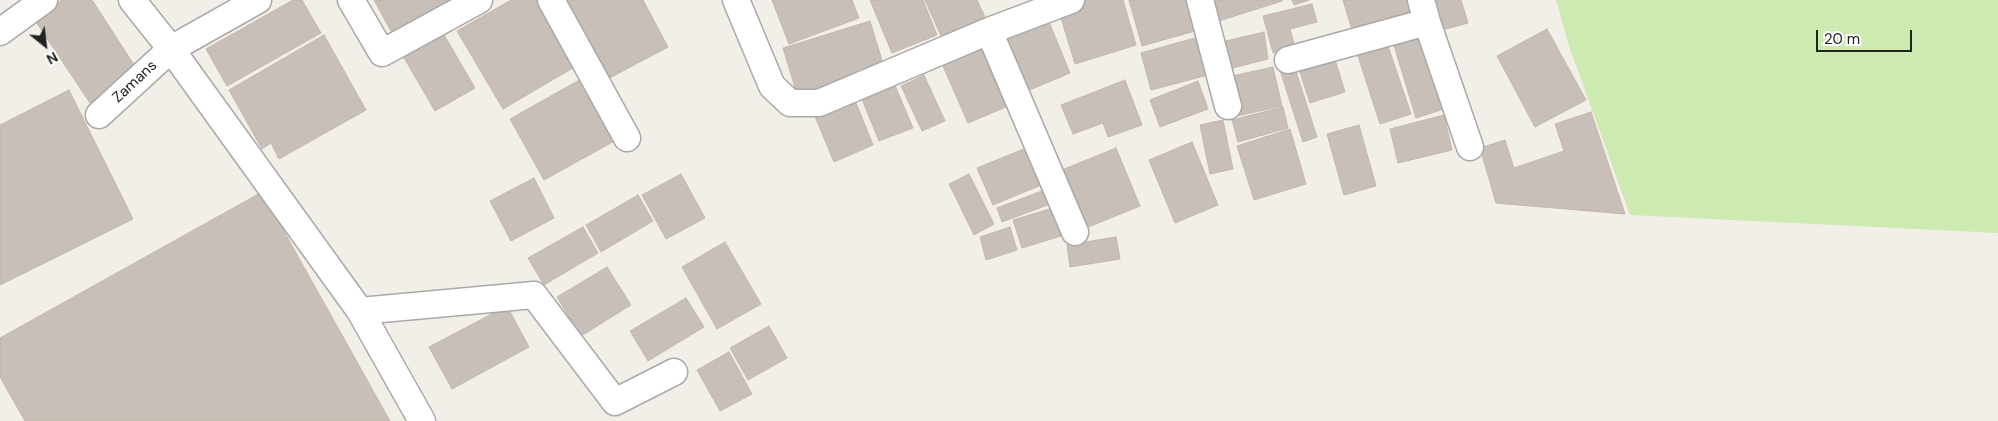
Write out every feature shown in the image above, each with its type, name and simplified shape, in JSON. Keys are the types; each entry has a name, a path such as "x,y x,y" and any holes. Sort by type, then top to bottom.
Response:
{"street":[{"path":"0,32 44,0"},
{"path":"132,0 171,49 360,311 422,421"},
{"name":"Zamans","path":"99,116 171,49 258,0"},
{"path":"351,0 382,53 479,0"},
{"path":"551,0 626,138"},
{"path":"736,0 772,86 790,103 819,103 989,31 1071,0"},
{"path":"1200,0 1228,106"},
{"path":"1288,60 1424,11 1470,147"},
{"path":"989,31 1075,232"},
{"path":"360,311 534,295 615,402 674,372"}],"green space":[{"path":"1556,0 1998,0 1998,233 1630,215 1569,46"}],"building":[{"path":"62,0 92,0 138,71 90,103 34,19"},
{"path":"293,0 302,0 321,33 227,86 206,49"},
{"path":"374,0 458,0 393,35"},
{"path":"511,0 540,0 578,65 503,109 457,31"},
{"path":"558,0 643,0 668,47 602,82"},
{"path":"772,0 852,0 859,18 789,44"},
{"path":"870,0 923,0 937,35 892,53"},
{"path":"925,0 977,0 985,17 941,36"},
{"path":"1086,0 1123,0 1136,45 1075,64 1058,8"},
{"path":"1129,0 1193,0 1202,29 1142,46"},
{"path":"1212,0 1282,0 1282,1 1219,21"},
{"path":"1292,0 1309,0 1294,5"},
{"path":"1343,0 1411,0 1415,13 1352,30"},
{"path":"1429,0 1461,0 1468,23 1439,31"},
{"path":"1312,4 1317,22 1290,29 1295,47 1273,53 1263,16"},
{"path":"1047,17 1070,73 1020,94 997,39"},
{"path":"870,21 884,67 797,94 783,48"},
{"path":"1547,29 1586,100 1535,127 1497,56"},
{"path":"1426,31 1450,107 1416,118 1393,42"},
{"path":"1264,32 1268,59 1229,69 1222,42"},
{"path":"443,33 475,88 435,111 403,56"},
{"path":"324,35 366,110 279,159 271,143 262,149 229,90"},
{"path":"1202,36 1212,74 1151,90 1141,53"},
{"path":"1387,43 1411,114 1380,124 1357,53"},
{"path":"987,44 1013,104 968,123 942,64"},
{"path":"1333,53 1345,92 1310,103 1297,63"},
{"path":"1293,62 1317,137 1303,142 1279,67"},
{"path":"1273,67 1282,106 1237,116 1228,77"},
{"path":"924,75 945,121 922,131 901,86"},
{"path":"583,78 618,139 544,180 510,119"},
{"path":"1125,80 1142,125 1108,137 1103,123 1073,134 1061,105"},
{"path":"1198,81 1208,109 1160,127 1150,100"},
{"path":"894,83 913,128 879,141 861,97"},
{"path":"69,90 133,219 0,285 0,125"},
{"path":"854,98 873,145 834,162 814,114"},
{"path":"1283,107 1288,128 1238,142 1232,120"},
{"path":"1591,112 1625,214 1496,203 1480,148 1505,140 1514,168 1564,151 1555,124"},
{"path":"1444,115 1452,150 1398,163 1390,129"},
{"path":"1223,120 1233,169 1210,174 1200,125"},
{"path":"1359,125 1376,186 1344,195 1327,134"},
{"path":"1290,129 1306,184 1254,200 1237,146"},
{"path":"1192,142 1218,205 1175,223 1149,160"},
{"path":"1031,146 1046,183 993,205 977,168"},
{"path":"1116,148 1140,206 1081,230 1057,172"},
{"path":"681,174 705,218 666,239 642,195"},
{"path":"969,174 994,224 974,235 949,184"},
{"path":"534,178 554,218 511,241 490,201"},
{"path":"1047,189 1053,203 1002,222 997,208"},
{"path":"262,192 390,421 25,421 0,377 0,338"},
{"path":"638,195 653,221 601,252 586,225"},
{"path":"1053,208 1061,236 1022,248 1013,220"},
{"path":"583,227 598,253 544,285 528,258"},
{"path":"1010,227 1017,250 986,260 980,237"},
{"path":"1116,237 1120,259 1070,267 1067,245"},
{"path":"725,242 761,304 717,329 682,267"},
{"path":"607,267 631,305 581,336 557,297"},
{"path":"686,298 704,327 648,361 630,331"},
{"path":"507,306 529,347 452,389 429,347"},
{"path":"769,326 787,358 748,380 730,348"},
{"path":"729,352 752,394 720,411 697,370"}]}
